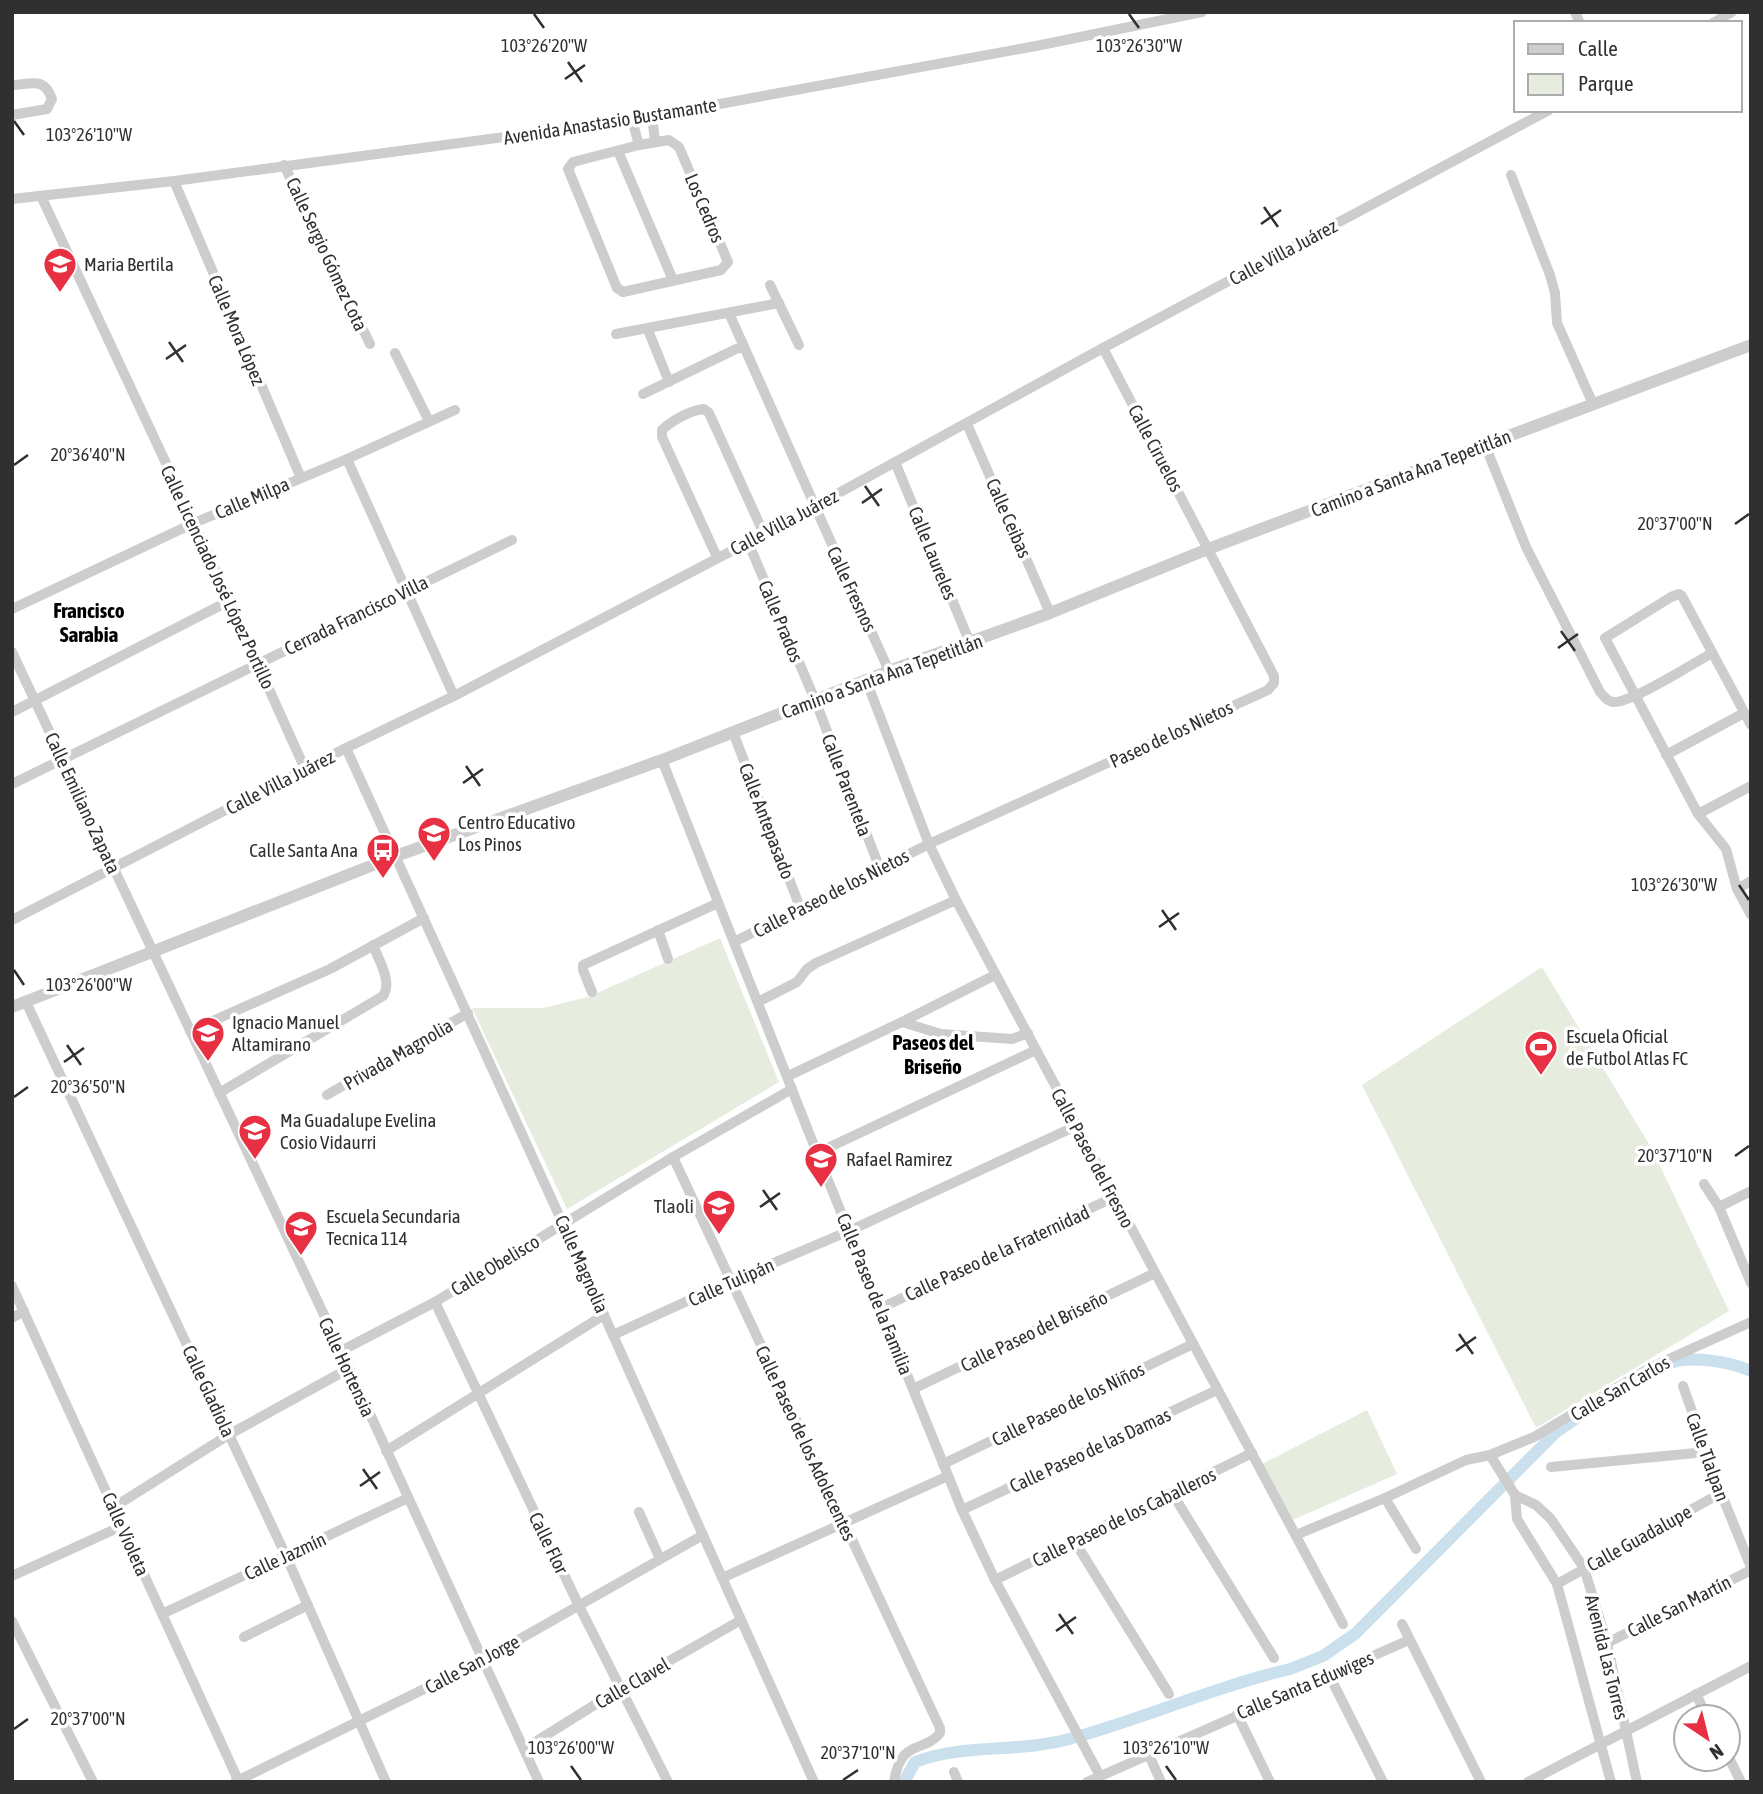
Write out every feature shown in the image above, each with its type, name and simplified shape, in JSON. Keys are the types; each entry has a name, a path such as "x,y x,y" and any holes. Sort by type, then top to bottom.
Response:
{"street":[{"name":"Avenida Anastasio Bustamante","path":"12,199 174,181 632,120 1041,46 1202,12"},
{"path":"1716,21 1732,12"},
{"path":"12,85 42,83 48,87 52,99 47,109 12,115"},
{"name":"Calle Villa Juárez","path":"12,919 346,748 454,696 814,508 1103,348 1545,112"},
{"path":"652,116 655,141"},
{"path":"632,120 639,145"},
{"name":"Los Cedros","path":"669,140 679,147 728,262 721,270 623,292 616,285 568,172 573,162 655,141 669,140"},
{"path":"618,152 673,280"},
{"name":"Calle Sergio Gómez Cota","path":"284,165 370,344"},
{"path":"1511,175 1550,275 1555,293 1557,323 1592,404"},
{"name":"Calle Mora López","path":"174,181 301,478"},
{"name":"Calle Licenciado José López Portillo","path":"41,196 194,523 305,769"},
{"path":"770,285 799,345"},
{"path":"616,334 779,303"},
{"name":"Calle Fresnos","path":"729,313 889,671"},
{"path":"648,330 668,382"},
{"name":"Camino a Santa Ana Tepetitlán","path":"12,1007 396,856 662,760 889,671 1050,613 1208,549 1751,345"},
{"path":"643,394 736,349 744,348"},
{"name":"Calle Ciruelos","path":"1103,348 1208,549"},
{"path":"395,352 429,421"},
{"path":"717,558 662,437 662,430 666,426 698,409 709,413 764,534"},
{"name":"Calle Milpa","path":"12,609 194,523 455,410"},
{"name":"Calle Ceibas","path":"967,424 1050,613"},
{"path":"1485,445 1526,547 1600,692 1607,700 1615,702 1634,696 1712,653"},
{"path":"347,459 454,696"},
{"name":"Calle Laureles","path":"895,462 970,643"},
{"name":"Cerrada Francisco Villa","path":"12,784 257,662 512,540"},
{"name":"Calle Prados","path":"748,542 815,700"},
{"name":"Paseo de los Nietos","path":"929,844 1271,687 1274,676 1208,549"},
{"path":"1751,725 1679,594 1605,638 1698,814 1726,849 1737,889 1751,915"},
{"path":"12,712 229,601"},
{"name":"Calle Emiliano Zapata","path":"12,652 153,953"},
{"name":"Calle Paseo del Fresno","path":"866,680 929,844 956,900 1343,1624"},
{"name":"Calle Parentela","path":"815,700 880,869"},
{"path":"1666,755 1744,713"},
{"name":"Calle Antepasado","path":"733,732 801,910"},
{"name":"Calle Magnolia","path":"346,748 564,1224 814,1782"},
{"name":"Calle Paseo de la Familia","path":"662,760 962,1510 995,1580 1100,1776"},
{"path":"1698,814 1751,786"},
{"name":"Calle Paseo de los Nietos","path":"734,942 929,844"},
{"path":"1737,889 1751,881"},
{"path":"758,1002 797,982 807,969 816,963 956,900"},
{"path":"592,992 583,964 718,903"},
{"path":"190,1031 330,969 424,918"},
{"path":"658,930 668,959"},
{"path":"219,1093 383,996 387,983 373,944"},
{"name":"Calle Hortensia","path":"153,953 341,1351 539,1782"},
{"path":"788,1076 902,1023 995,975"},
{"name":"Calle Gladiola","path":"26,1002 230,1434 386,1782"},
{"name":"Privada Magnolia","path":"327,1095 468,1013"},
{"path":"902,1023 941,1034 1013,1039 1028,1033"},
{"path":"817,1153 1036,1050"},
{"name":"Calle Obelisco","path":"341,1351 435,1302 673,1157 792,1089"},
{"name":"Calle Tulipán","path":"613,1335 849,1231 1076,1126"},
{"name":"Calle Paseo de los Adolecentes","path":"673,1157 940,1728 938,1737 912,1748 905,1754 895,1772 894,1782"},
{"path":"1704,1184 1719,1207 1751,1283"},
{"path":"1719,1207 1751,1191"},
{"name":"Calle Paseo de la Fraternidad","path":"881,1308 1114,1197"},
{"name":"Calle Paseo del Briseño","path":"913,1389 1154,1273"},
{"name":"Calle Violeta","path":"12,1286 237,1781"},
{"name":"Calle Flor","path":"435,1302 579,1606 668,1782"},
{"path":"12,1318 24,1311"},
{"path":"386,1451 604,1315"},
{"name":"Calle San Carlos","path":"1296,1535 1466,1460 1490,1455 1534,1437 1651,1367 1751,1322"},
{"name":"Calle Paseo de los Niños","path":"943,1464 1193,1344"},
{"path":"114,1507 230,1434 348,1368"},
{"name":"Calle Tlalpan","path":"1683,1386 1751,1568"},
{"name":"Calle Paseo de las Damas","path":"962,1510 1217,1390"},
{"path":"1550,1467 1706,1452"},
{"name":"Calle Paseo de los Caballeros","path":"995,1580 1252,1453"},
{"name":"Avenida Las Torres","path":"1490,1455 1512,1490 1517,1519 1558,1584 1611,1782"},
{"path":"722,1578 948,1476"},
{"name":"Avenida Las Torres","path":"1512,1490 1536,1505 1551,1519 1584,1568 1607,1643 1637,1782"},
{"path":"1172,1493 1274,1658"},
{"name":"Calle Guadalupe","path":"1558,1584 1721,1493"},
{"name":"Calle Jazmín","path":"162,1614 408,1498"},
{"path":"1385,1498 1416,1549"},
{"path":"1517,1519 1536,1505"},
{"path":"639,1512 660,1559"},
{"path":"12,1576 122,1526"},
{"name":"Calle San Jorge","path":"237,1781 483,1660 703,1535"},
{"path":"1075,1542 1169,1694"},
{"name":"Calle San Martín","path":"1607,1643 1751,1568"},
{"path":"244,1637 308,1605"},
{"name":"Calle Clavel","path":"524,1749 620,1689 741,1620"},
{"path":"12,1621 93,1782"},
{"path":"1402,1625 1481,1782"},
{"name":"Calle Santa Eduwiges","path":"1087,1782 1409,1640"},
{"path":"1528,1782 1751,1666"},
{"path":"1329,1675 1383,1782"},
{"path":"1696,1695 1700,1703"},
{"path":"1237,1714 1270,1782"},
{"path":"1149,1755 1161,1782"}],"green space":[{"path":"720,938 779,1082 567,1209 472,1008 543,1008 588,997"},
{"path":"1542,967 1652,1149 1729,1311 1536,1428 1362,1085"},
{"path":"1367,1410 1397,1474 1293,1520 1262,1464"}],"waterway":[{"path":"1626,1387 1659,1368 1679,1361 1711,1361 1751,1371"},
{"path":"904,1782 915,1762 934,1756 1069,1739 1290,1669 1323,1656 1355,1634 1556,1432 1605,1399"}],"place":[{"name":"Maria Bertila","path":"60,294"},
{"name":"Centro Educativo Los Pinos","path":"434,863"},
{"name":"Calle Santa Ana","path":"383,880"},
{"name":"Ignacio Manuel Altamirano","path":"208,1063"},
{"name":"Escuela Oficial de Futbol Atlas FC","path":"1541,1077"},
{"name":"Ma Guadalupe Evelina Cosio Vidaurri","path":"255,1161"},
{"name":"Rafael Ramirez","path":"821,1189"},
{"name":"Tlaoli","path":"719,1236"},
{"name":"Escuela Secundaria Tecnica 114","path":"301,1257"}],"district":[{"name":"Francisco Sarabia","path":"89,622"},
{"name":"Paseos del Briseño","path":"933,1054"}]}
